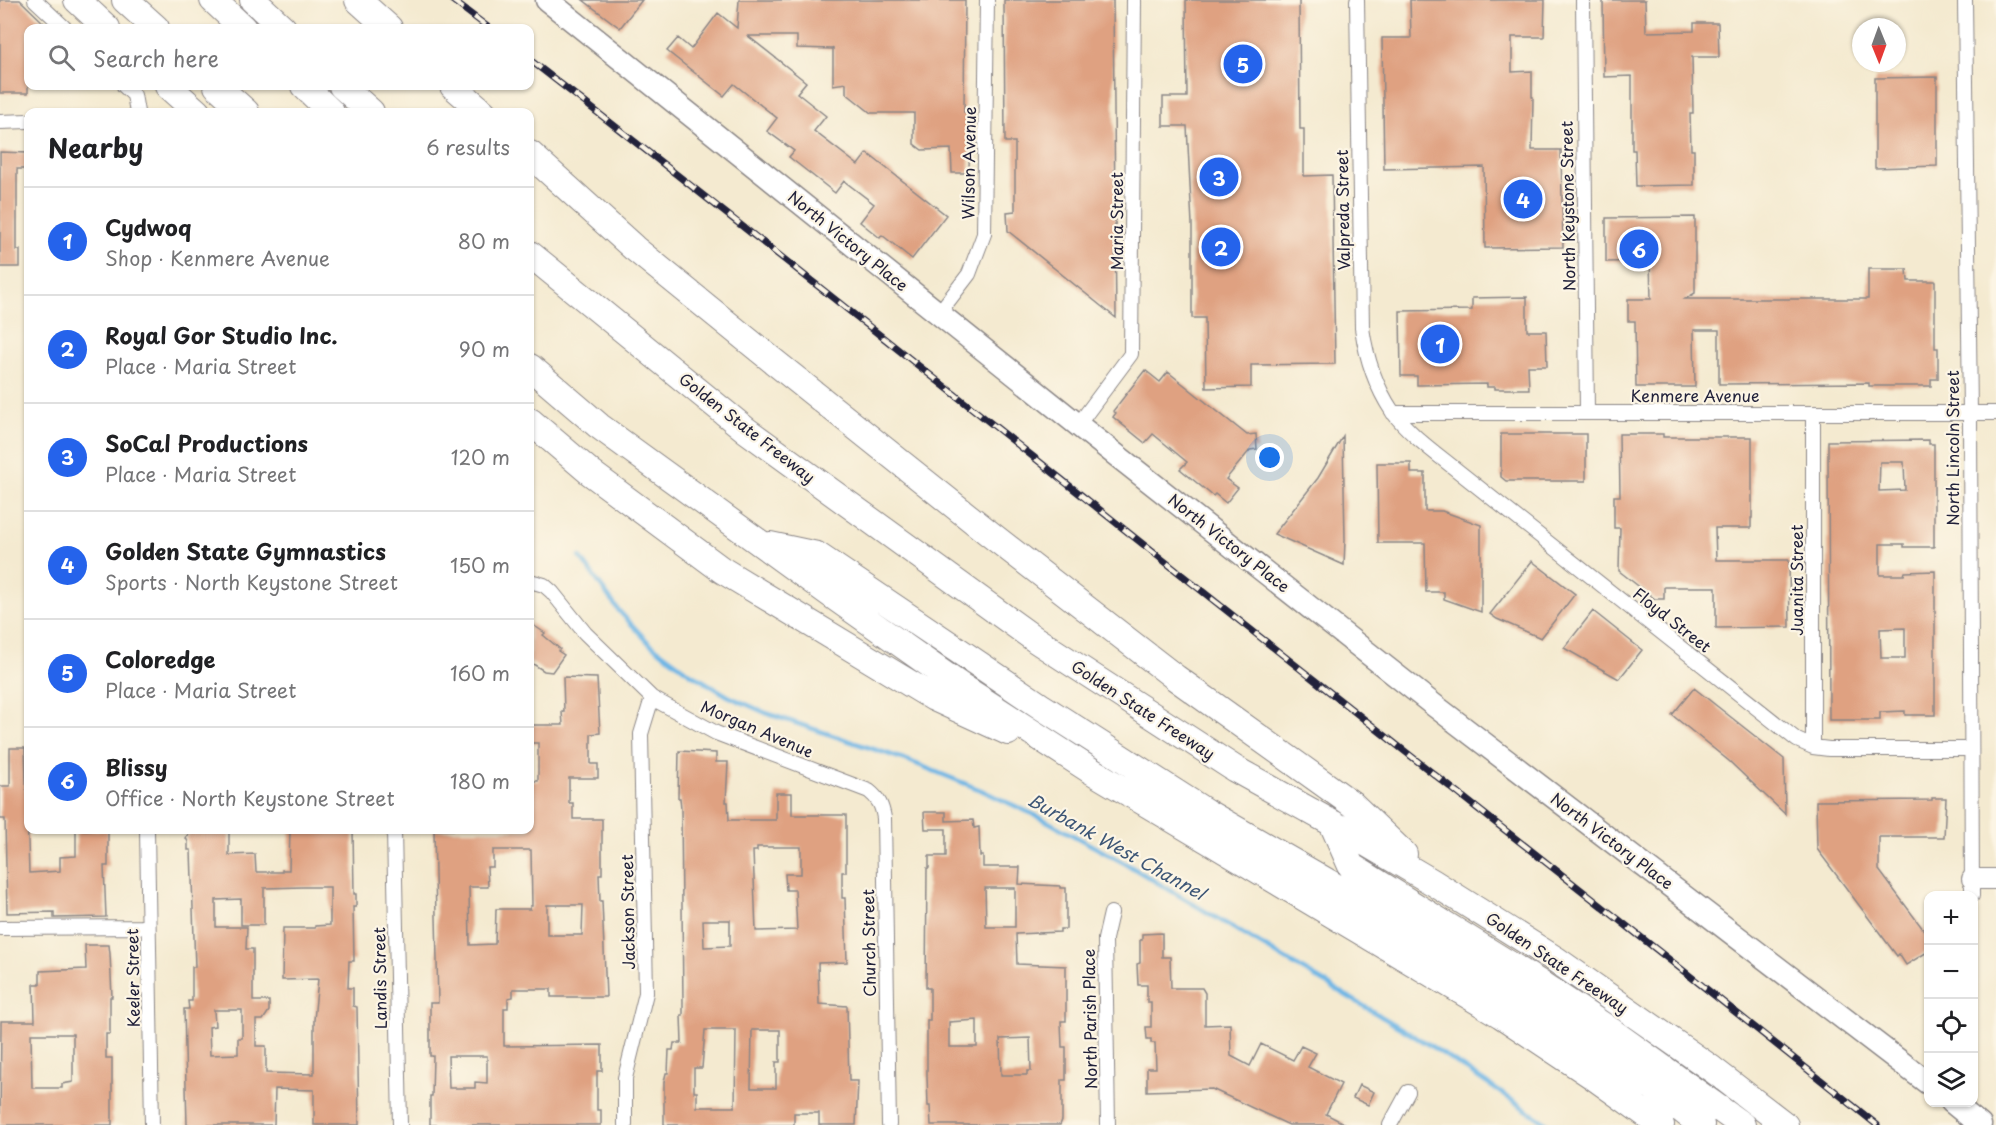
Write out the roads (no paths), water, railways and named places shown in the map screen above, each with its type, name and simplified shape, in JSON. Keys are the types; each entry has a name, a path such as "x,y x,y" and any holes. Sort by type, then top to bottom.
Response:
{"highway":[{"path":"77,0 103,24"},
{"path":"125,0 152,24"},
{"path":"213,0 239,24"},
{"path":"253,0 279,24"},
{"path":"363,3 385,24"},
{"path":"172,90 193,108"},
{"path":"221,90 242,108"},
{"path":"308,90 327,108"},
{"path":"346,90 367,108"},
{"path":"458,90 478,108"},
{"path":"534,158 634,248 1000,542 1176,678 1352,804 1434,883"},
{"name":"Golden State Freeway","path":"534,257 746,430 1036,640 1235,770 1332,823 1434,883 1555,959 1712,1070 1785,1125"},
{"path":"534,370 599,426 959,685 1089,770 1501,1015 1661,1125"},
{"path":"534,424 600,480 723,570 934,698 1089,770"},
{"path":"761,544 818,555 1033,701 1206,812 1333,885 1506,990 1654,1088 1701,1125"},
{"path":"1332,823 1350,866 1538,982 1619,1036 1742,1125"}],"main road":[{"name":"North Victory Place","path":"546,0 1078,425 1435,706 1924,1073"},
{"path":"1959,1107 1980,1125"}],"street":[{"path":"35,0 61,24"},
{"name":"Wilson Avenue","path":"939,313 969,274 984,234 987,0"},
{"name":"Maria Street","path":"1078,425 1131,354 1134,0"},
{"name":"Valpreda Street","path":"1357,0 1362,328 1370,364 1393,412"},
{"name":"North Keystone Street","path":"1583,0 1587,413"},
{"name":"North Lincoln Street","path":"1965,0 1972,887"},
{"path":"128,90 134,95 136,108"},
{"path":"0,122 24,121"},
{"name":"Kenmere Avenue","path":"1393,412 1996,413"},
{"name":"Floyd Street","path":"1393,412 1425,445 1452,467 1797,740 1813,747 1829,749 1971,749"},
{"name":"Juanita Street","path":"1813,413 1813,747"},
{"name":"Morgan Avenue","path":"534,582 544,585 552,592 585,633 652,698 716,733 845,782"},
{"name":"Jackson Street","path":"625,1125 625,1078 646,993 641,734 652,698"},
{"name":"Church Street","path":"845,782 869,791 877,797 884,818 889,1125"},
{"name":"Keeler Street","path":"147,834 152,1125"},
{"name":"Landis Street","path":"394,834 400,1125"},
{"path":"1972,887 1996,879"},
{"name":"North Parish Place","path":"1108,1125 1105,939 1111,913"},
{"path":"0,928 148,927"},
{"path":"1390,1125 1408,1092"}],"waterway":[{"name":"Burbank West Channel","path":"580,557 619,611 649,643 690,673 728,696 766,713 909,761 981,790 1041,818 1128,865 1434,1048 1549,1125"}],"railway":[{"path":"452,0 484,24"},
{"path":"534,63 828,293 1877,1125"}],"place":[{"name":"Coloredge","path":"1243,64"},
{"name":"SoCal Productions","path":"1219,177"},
{"name":"Golden State Gymnastics","path":"1523,199"},
{"name":"Royal Gor Studio Inc.","path":"1221,247"},
{"name":"Blissy","path":"1639,249"},
{"name":"Cydwoq","path":"1440,344"}]}
